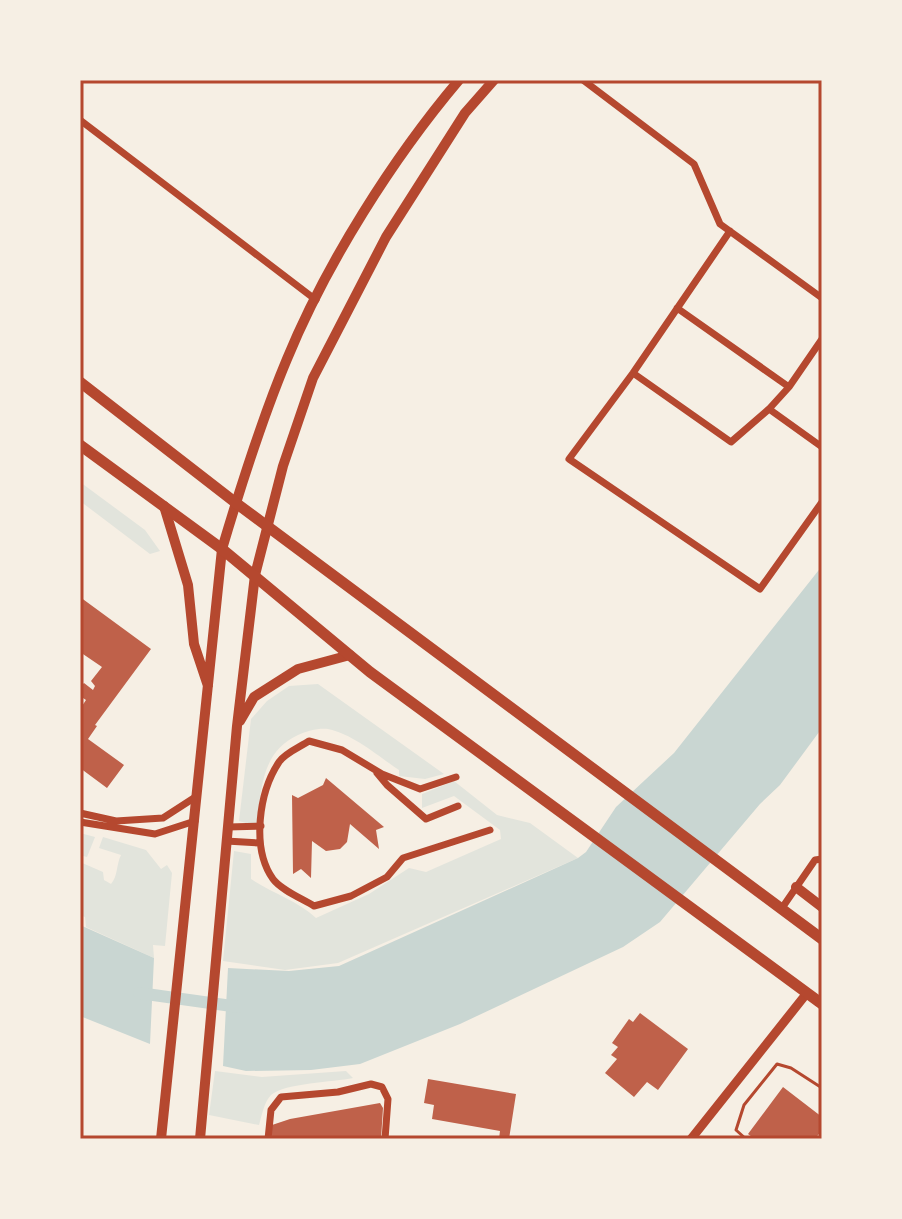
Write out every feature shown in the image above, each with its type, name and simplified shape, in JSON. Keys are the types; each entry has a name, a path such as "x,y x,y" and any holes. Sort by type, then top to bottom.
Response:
{"main road":[{"path":"161,1139 222,549 240,483 287,357 316,300 379,188 459,80"},
{"path":"200,1139 237,726 255,575 283,466 313,378 386,237 465,113 494,80"},
{"path":"80,382 236,503 822,939"},
{"path":"80,445 222,549 350,655 822,1004"},
{"path":"164,506 188,585 194,644 209,689"},
{"path":"237,726 254,697 298,669 350,655"},
{"path":"796,887 822,907"}],"street":[{"path":"583,80 694,164 720,224 822,298"},
{"path":"80,120 316,300"},
{"path":"730,231 633,373 569,459 760,589 822,502"},
{"path":"677,308 789,387"},
{"path":"633,373 731,442 789,387 822,339"},
{"path":"769,409 822,447"},
{"path":"456,777 420,789 375,770 342,750 309,741 280,759 268,783 261,808 259,843 274,880 314,906 351,896 387,877 403,858 490,830"},
{"path":"375,770 387,785 426,819 458,806"},
{"path":"80,813 116,821 163,818 197,796"},
{"path":"80,822 155,834 195,821"},
{"path":"228,827 261,826"},
{"path":"226,841 259,843"},
{"path":"782,908 815,860 822,859"},
{"path":"691,1139 807,993"},
{"path":"268,1139 271,1110 281,1097 338,1092 371,1084 382,1087 388,1099 385,1139"}],"lane":[{"path":"746,1139 736,1130 744,1105 777,1064 791,1068 822,1088"}],"shaded area":[{"path":"80,482 145,530 160,551 150,554 80,501"},
{"path":"822,566 822,728 780,785 760,804 660,922 623,947 460,1024 360,1064 311,1070 246,1071 223,1066 228,968 289,971 339,966 578,858 586,852 616,807 674,753"},
{"path":"318,684 444,774 425,779 399,776 399,770 347,736 328,729 313,730 286,742 270,762 262,786 257,826 239,821 251,719 267,701 289,686"},
{"path":"454,781 497,815 530,823 578,858 338,963 285,970 223,961 234,851 251,854 251,879 316,918 369,894 409,868 426,872 501,839 500,830 454,796 422,808 422,794"},
{"path":"80,833 95,837 87,857 80,855"},
{"path":"103,837 146,850 161,869 167,865 172,873 165,946 153,945 154,958 86,927 85,917 80,915 80,862 103,872 104,880 111,884 116,874 121,855 99,848"},
{"path":"80,925 154,958 150,1044 80,1016"},
{"path":"215,1071 262,1077 346,1071 353,1078 298,1085 278,1091 267,1101 259,1125 209,1115"}],"building":[{"path":"80,597 151,649 88,739 124,765 107,788 80,768 80,709 86,700 80,696 80,687 84,683 93,690 95,686 91,681 102,667 80,652"},
{"path":"326,778 384,827 376,830 379,849 350,824 347,842 340,849 326,851 312,841 311,878 301,869 293,874 292,795 298,798 323,785"},
{"path":"640,1013 688,1049 658,1090 647,1082 634,1097 605,1073 617,1059 611,1055 618,1047 612,1043 629,1019 633,1022"},
{"path":"428,1079 516,1094 509,1139 499,1139 500,1131 432,1119 434,1105 424,1103"},
{"path":"783,1087 822,1117 822,1130 815,1139 755,1139 748,1134"},
{"path":"380,1103 383,1108 381,1139 271,1139 272,1125 290,1119"}],"waterway":[{"path":"139,993 239,1007"}]}
